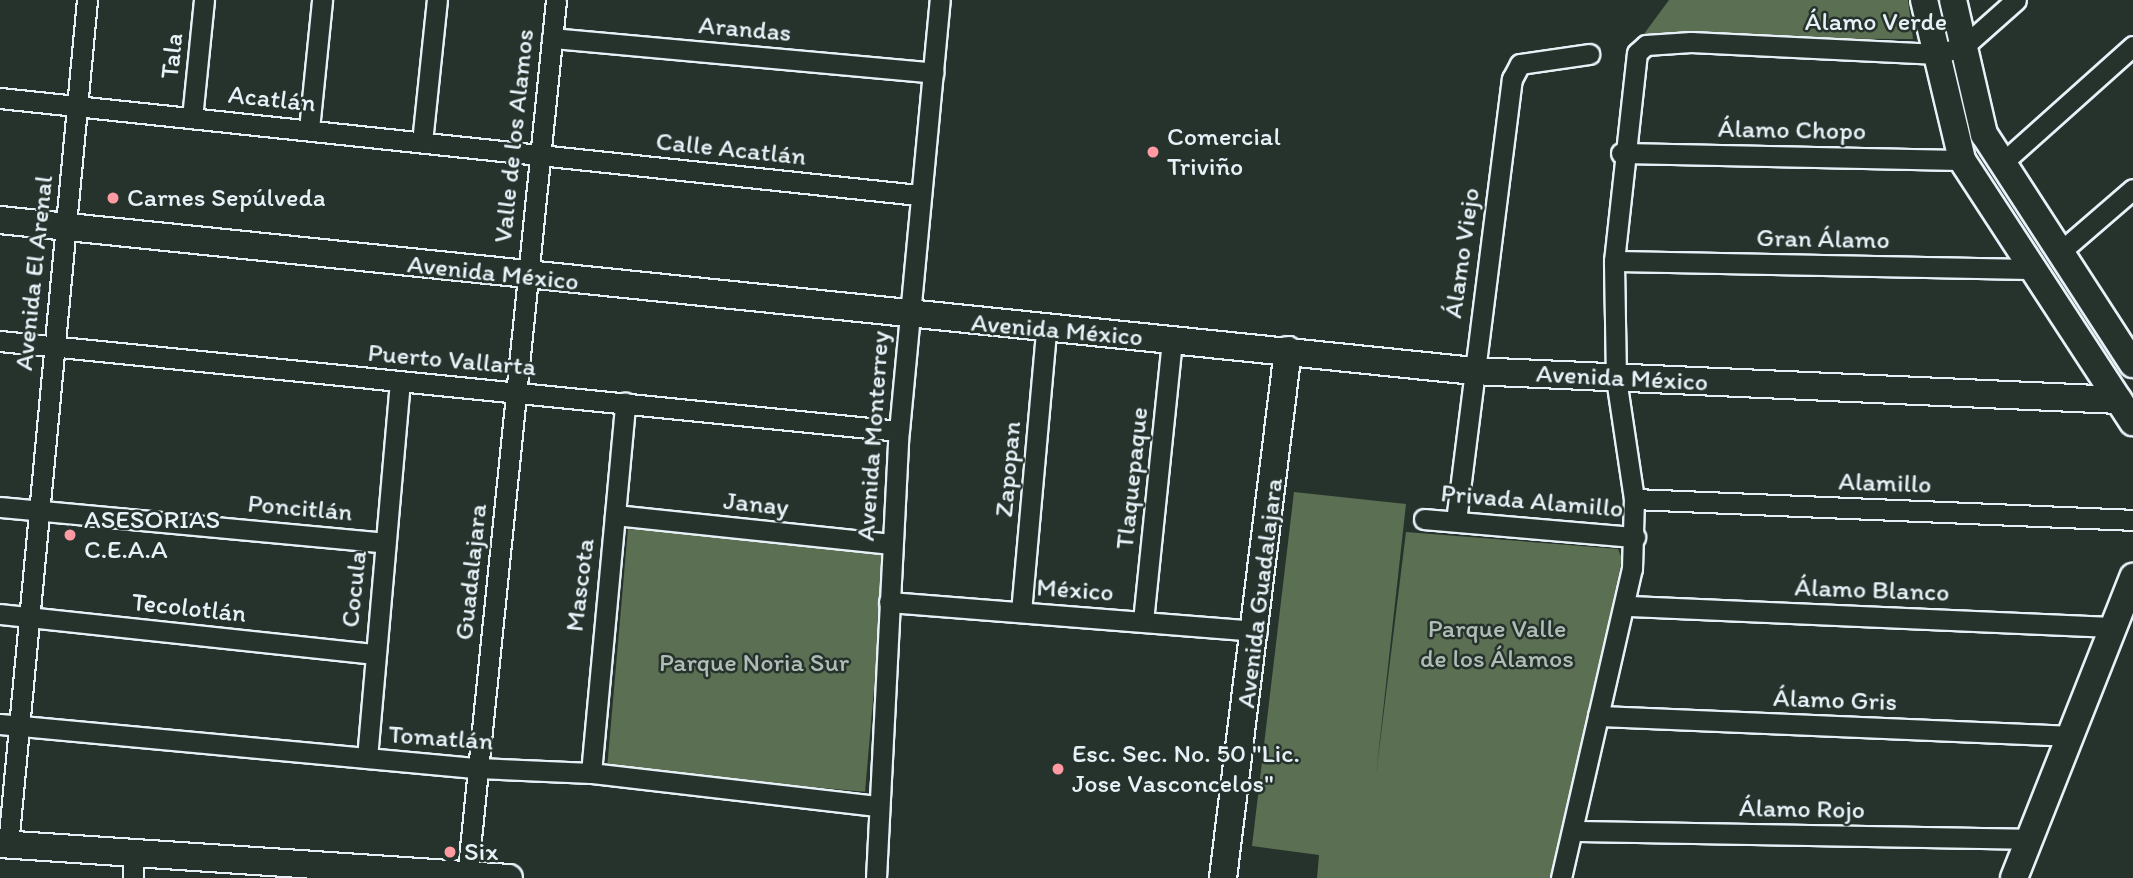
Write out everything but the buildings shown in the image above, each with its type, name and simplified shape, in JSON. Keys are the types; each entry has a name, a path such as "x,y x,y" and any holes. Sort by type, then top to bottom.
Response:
{"street":[{"name":"Avenida El Arenal","path":"4,845 10,724 26,616 35,510 67,226 86,0"},
{"name":"Tala","path":"192,118 204,0"},
{"path":"309,129 322,0"},
{"path":"422,142 437,0"},
{"name":"Valle de los Alamos","path":"525,277 556,0"},
{"name":"Avenida Monterrey","path":"876,878 891,544 899,430 918,195 940,0"},
{"path":"1924,0 1933,54 1962,160 2133,422"},
{"path":"1953,0 1984,134 2060,252 2129,349"},
{"name":"Álamo Verde","path":"1621,153 1637,53 1646,46 1691,42 1933,54 1962,48 2016,0"},
{"name":"Arandas","path":"552,38 933,73"},
{"path":"2001,164 2133,46"},
{"name":"Álamo Viejo","path":"1456,521 1512,79 1520,64 1589,54"},
{"name":"Acatlán","path":"0,98 78,104 538,155"},
{"path":"1561,878 1574,831 1598,716 1628,606 1635,537 1634,499 1616,378 1614,261 1621,153"},
{"name":"Álamo Chopo","path":"1621,153 1962,160"},
{"name":"Calle Acatlán","path":"538,155 918,195"},
{"path":"2060,252 2133,189"},
{"name":"Avenida México","path":"0,220 1046,331 1288,350 1473,371 2118,400"},
{"name":"Gran Álamo","path":"1614,261 2032,269"},
{"name":"Guadalajara","path":"467,876 516,392 525,277"},
{"name":"Zapopan","path":"1021,612 1046,331"},
{"name":"Tlaquepaque","path":"1143,621 1172,340"},
{"name":"Puerto Vallarta","path":"0,341 400,383 899,430"},
{"path":"1237,346 1270,366 1281,409"},
{"name":"Avenida Guadalajara","path":"1223,878 1257,631 1288,350"},
{"name":"Cocula","path":"367,758 373,654 400,383"},
{"name":"Mascota","path":"591,772 625,403"},
{"name":"Alamillo","path":"1634,499 2133,520"},
{"name":"Poncitlán","path":"0,507 386,543"},
{"name":"Janay","path":"615,515 891,544"},
{"name":"Privada Alamillo","path":"1424,519 1635,537"},
{"path":"2014,878 2133,577"},
{"name":"México","path":"889,602 1257,631"},
{"name":"Álamo Blanco","path":"1628,606 2114,627"},
{"name":"Tecolotlán","path":"0,614 373,654"},
{"name":"Álamo Gris","path":"1598,716 2070,736"},
{"name":"Tomatlán","path":"10,724 477,768 591,772 878,806"},
{"name":"Álamo Rojo","path":"1574,831 2029,839"},
{"path":"4,845 133,867 509,878"}],"green space":[{"path":"1669,0 1908,0 1913,39 1641,38"},
{"name":"Parque Valle de los Álamos","path":"1294,492 1406,504 1376,775 1406,532 1618,549 1622,559 1553,878 1317,878 1319,855 1252,846"},
{"name":"Parque Noria Sur","path":"628,529 886,552 865,792 607,769"}],"place":[{"name":"Comercial Triviño","path":"1153,152"},
{"name":"Carnes Sepúlveda","path":"113,198"},
{"name":"ASESORIAS C.E.A.A","path":"70,535"},
{"name":"Esc. Sec. No. 50 \"Lic. Jose Vasconcelos\"","path":"1058,769"},
{"name":"Six","path":"450,852"}]}
